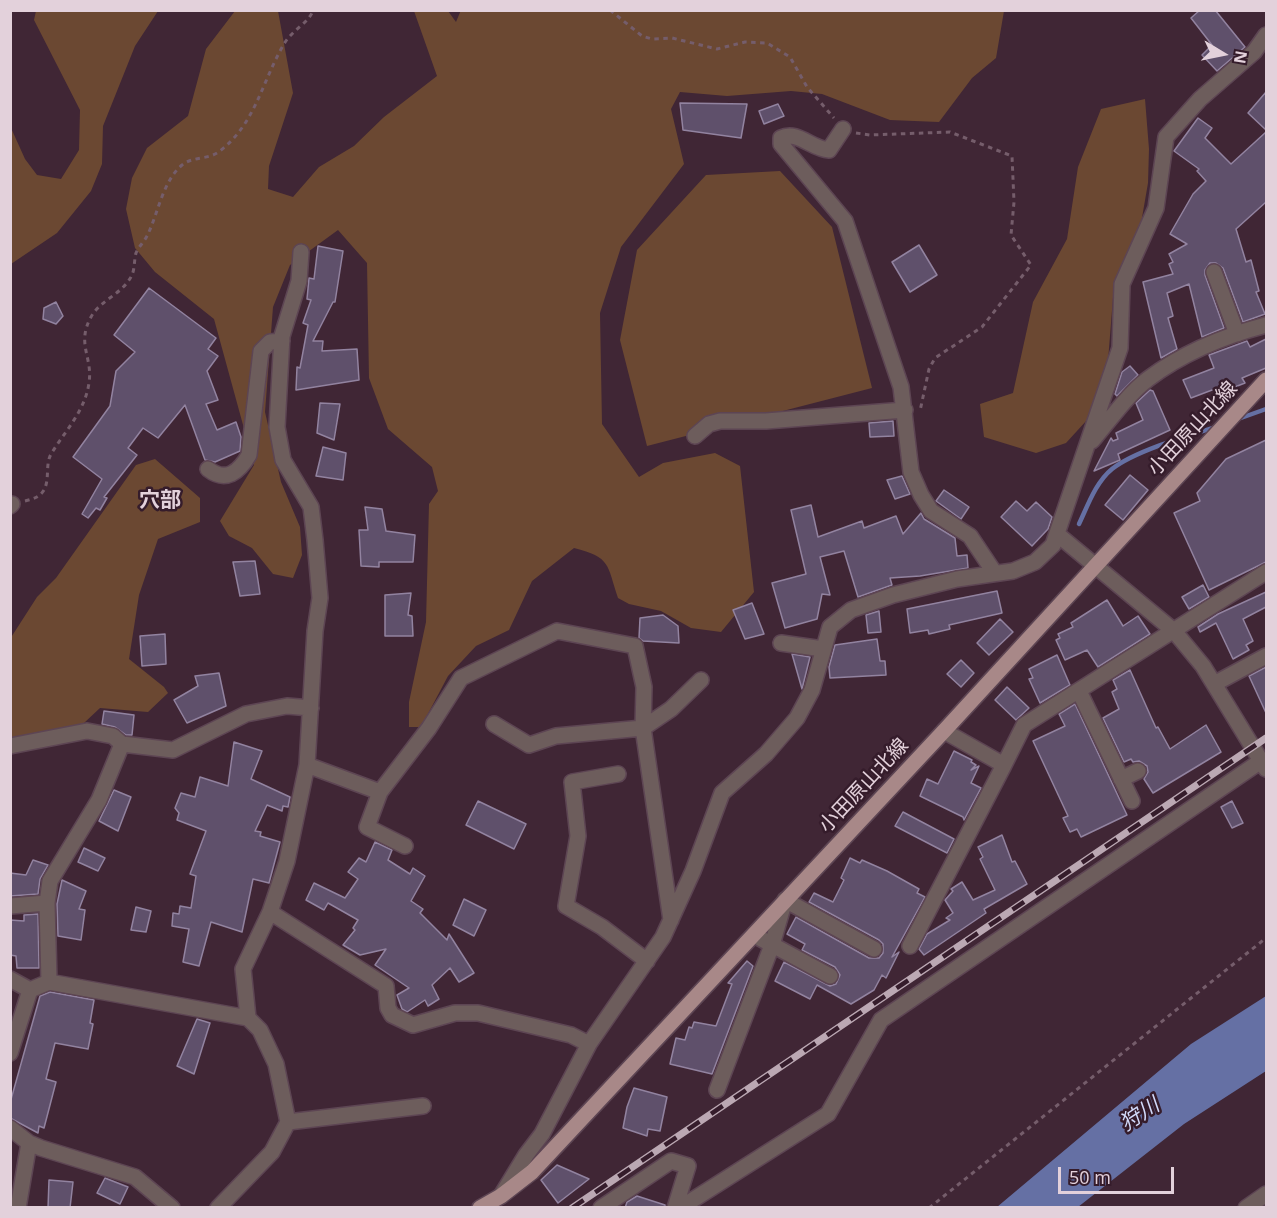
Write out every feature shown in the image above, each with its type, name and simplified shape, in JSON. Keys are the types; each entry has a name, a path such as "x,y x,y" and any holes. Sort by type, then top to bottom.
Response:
{"main road":[{"name":"小田原山北線","path":"480,1208 501,1196 532,1172 944,731 1266,380"}],"street":[{"path":"501,1196 526,1155 543,1134 589,1044 671,921 693,871 722,793 766,754 797,718 812,690 830,627 851,610 893,595 994,572 1013,571 1035,562 1053,545 1090,443 1120,348 1122,284 1156,208 1166,137 1200,99 1254,52 1266,34"},
{"path":"843,129 829,150 819,150 793,136 781,138 780,144 845,221 901,387 912,412 911,472 921,495 931,511 970,536 994,572"},
{"path":"248,1018 243,969 270,912 287,861 307,765 315,631 320,597 311,507 283,460 277,427 282,341 299,281 301,252"},
{"path":"1214,272 1237,334"},
{"path":"1090,443 1146,380 1186,354 1266,325"},
{"path":"207,469 216,476 229,477 241,468 249,455 261,351 270,342 282,341"},
{"path":"695,436 709,424 720,421 766,422 912,412"},
{"path":"677,1208 828,1114 881,1020 1264,765 1214,684 1174,631 1057,534"},
{"path":"910,946 1024,725 1266,572"},
{"path":"405,846 367,827 380,792 434,721 461,678 557,631 635,646 644,687 643,728 671,921"},
{"path":"781,643 823,649"},
{"path":"1214,684 1266,656"},
{"path":"494,724 529,745 556,736 643,728 671,708 701,680"},
{"path":"1079,691 1132,801"},
{"path":"10,746 87,730 112,736 122,744 173,750 246,714 287,706 311,708"},
{"path":"944,731 1004,765"},
{"path":"48,982 47,903 50,881 99,800 122,744"},
{"path":"307,765 380,792"},
{"path":"1121,779 1138,771"},
{"path":"618,774 572,782 578,836 566,906 602,927 646,961"},
{"path":"717,1090 772,945 785,900 874,949"},
{"path":"10,906 47,903"},
{"path":"270,912 387,986 388,1008 402,1021 413,1025 454,1013 478,1012 571,1035 589,1044"},
{"path":"754,935 830,976"},
{"path":"10,979 30,990"},
{"path":"10,1053 30,990 48,982 248,1018 260,1030 276,1064 288,1122 272,1152 218,1208"},
{"path":"288,1122 423,1106"},
{"path":"10,1128 29,1143 135,1177 172,1208"},
{"path":"18,1208 29,1143"},
{"path":"601,1208 671,1161 688,1166 677,1208"},
{"path":"1245,1208 1266,1194"}],"path":[{"path":"11,505 31,500 40,495 45,488 51,455 71,428 89,385 90,374 83,342 86,328 92,315 127,283 133,273 137,252 148,235 175,174 183,164 210,158 250,120 264,80 278,53 297,26 307,21 313,10"},
{"path":"609,10 642,36 652,39 672,38 717,49 757,40 779,49 790,57 807,87 843,129 870,135 950,132 1012,156 1014,202 1011,235 1030,265 982,327 935,358 912,412"},
{"path":"929,1208 1266,938"}],"shaded area":[{"path":"461,10 1004,11 996,58 972,78 939,122 890,120 822,94 791,91 727,96 680,92 671,109 684,164 621,247 600,313 602,424 639,477 663,463 715,453 740,466 754,592 721,632 691,628 661,611 629,604 618,598 606,564 595,555 574,548 532,581 509,630 476,646 448,676 421,727 409,727 409,702 426,622 429,504 438,491 432,467 388,429 369,378 367,263 338,230 290,265 273,307 265,412 281,482 300,527 302,555 293,578 273,574 252,548 229,536 220,521 254,465 214,319 155,272 135,248 126,209 132,178 147,148 188,116 206,49 235,11 278,11 293,93 269,166 268,189 293,197 319,167 354,146 384,117 437,76 414,11 448,11 456,22"},
{"path":"36,11 158,11 135,46 103,126 102,164 91,191 57,233 11,264 11,128 25,159 37,175 61,179 79,150 80,110 34,20"},
{"path":"1145,99 1149,149 1148,183 1139,235 1114,285 1107,374 1087,420 1066,443 1036,453 984,437 980,404 1013,393 1033,302 1067,239 1078,167 1101,109"},
{"path":"780,171 832,227 872,388 647,446 620,340 637,250 706,175"},
{"path":"155,459 200,498 200,522 158,539 139,595 129,659 164,687 168,693 148,712 100,708 84,723 11,746 10,639 37,597 56,578 136,465"}],"water":[{"name":"狩川","path":"1266,996 1266,1071 1184,1124 1078,1207 997,1207 1191,1044"}],"building":[{"path":"1200,10 1215,10 1245,47 1217,71 1202,55 1212,45 1191,18"},
{"path":"1266,92 1266,130 1248,113"},
{"path":"680,103 747,104 741,138 683,130"},
{"path":"778,104 784,116 764,124 759,111"},
{"path":"1198,118 1212,128 1205,138 1231,164 1266,132 1266,202 1236,229 1246,262 1251,260 1259,291 1256,292 1265,314 1243,322 1223,268 1216,263 1210,263 1205,270 1205,275 1224,328 1202,337 1189,284 1167,293 1173,316 1168,318 1177,349 1161,358 1143,282 1173,274 1169,264 1173,262 1169,254 1187,244 1170,234 1193,194 1206,181 1197,171 1199,169 1174,151"},
{"path":"919,245 937,275 910,292 892,262"},
{"path":"318,246 343,251 335,302 313,341 323,341 322,351 357,349 359,380 296,390 297,367 300,368 308,325 303,323 311,300 307,299 309,278 314,279"},
{"path":"149,288 216,338 208,349 218,356 207,371 218,400 206,404 217,430 236,422 241,437 240,451 215,462 205,460 185,405 158,438 143,428 128,448 137,455 104,497 107,498 100,510 96,508 88,518 82,514 102,479 73,457 110,406 116,371 135,352 114,335"},
{"path":"56,302 63,316 56,324 43,319 44,308"},
{"path":"1266,339 1266,368 1242,378 1245,383 1222,392 1220,387 1191,398 1183,380 1214,368 1209,355 1247,341 1250,347"},
{"path":"1130,366 1138,375 1117,396 1115,394 1122,372"},
{"path":"1150,390 1153,391 1170,430 1118,454 1120,460 1094,471 1111,438 1113,441 1118,439 1116,433 1143,420 1136,403"},
{"path":"320,403 340,404 334,440 317,433"},
{"path":"893,421 894,436 870,437 869,423"},
{"path":"1266,440 1266,562 1209,590 1174,513 1200,501 1197,493 1226,459"},
{"path":"323,447 346,453 343,480 316,476"},
{"path":"1130,475 1148,490 1123,520 1105,505"},
{"path":"902,476 910,494 895,499 887,480"},
{"path":"944,490 969,507 961,519 936,501"},
{"path":"1016,501 1027,511 1036,502 1052,517 1048,529 1032,546 1001,517"},
{"path":"811,505 818,537 862,521 864,528 896,516 903,534 921,513 924,519 955,538 957,556 967,555 968,568 920,576 890,578 892,585 858,597 844,551 820,557 830,595 822,594 817,619 785,628 772,583 806,574 791,510"},
{"path":"365,507 382,509 386,531 415,535 413,562 379,562 379,567 361,566 359,530 368,530"},
{"path":"255,561 260,594 240,596 233,562"},
{"path":"1203,585 1209,597 1189,609 1182,597"},
{"path":"997,591 1002,613 949,625 950,629 929,634 928,630 910,633 907,609"},
{"path":"1266,592 1266,607 1243,619 1253,641 1246,645 1249,650 1233,659 1216,623 1200,632 1198,627 1218,614"},
{"path":"411,593 408,615 412,616 413,636 385,636 385,595"},
{"path":"1107,600 1123,626 1138,616 1150,634 1098,667 1087,650 1065,660 1056,640 1060,638 1058,634 1073,627 1071,623"},
{"path":"752,603 764,634 745,639 733,610"},
{"path":"879,611 881,632 868,633 866,615"},
{"path":"663,615 678,626 679,643 643,641 639,638 640,618"},
{"path":"1000,619 1013,632 989,655 977,643"},
{"path":"165,634 166,664 142,666 140,636"},
{"path":"877,639 880,661 885,661 886,675 830,678 829,667 835,645"},
{"path":"792,654 810,657 802,689"},
{"path":"1057,655 1070,685 1040,703 1029,679 1033,678 1029,669"},
{"path":"961,660 974,673 961,687 947,674"},
{"path":"1266,667 1266,713 1249,676"},
{"path":"1130,670 1156,728 1158,727 1170,749 1206,725 1221,752 1153,793 1144,779 1148,772 1147,766 1139,761 1133,762 1131,759 1124,762 1103,718 1119,709 1112,692 1117,689 1113,680"},
{"path":"219,673 226,706 187,723 174,700 198,686 195,676"},
{"path":"1007,687 1029,708 1016,720 995,700"},
{"path":"1075,704 1127,815 1081,837 1077,829 1070,832 1063,818 1068,816 1033,741 1065,726 1059,714"},
{"path":"104,711 134,715 132,735 126,735 115,727 102,724"},
{"path":"234,742 262,751 251,779 290,797 288,807 283,806 282,811 267,805 255,831 261,832 260,836 280,842 269,883 253,879 242,932 211,922 199,966 183,962 189,929 172,926 173,913 179,914 180,906 191,908 196,876 190,874 206,831 177,820 179,813 175,808 181,793 195,797 200,777 228,786"},
{"path":"954,751 972,760 971,762 976,765 971,770 979,766 971,783 981,788 964,820 963,817 920,796 927,779 938,784"},
{"path":"114,790 131,797 118,831 99,821"},
{"path":"478,801 526,824 514,849 466,825"},
{"path":"1232,801 1243,823 1232,828 1221,807"},
{"path":"903,812 954,839 947,853 895,826"},
{"path":"1002,835 1012,862 1015,861 1027,884 984,909 986,913 924,955 919,949 927,934 950,920 946,918 953,913 945,900 953,891 951,889 962,882 973,900 995,890 980,859 983,857 978,847"},
{"path":"375,842 392,850 388,860 410,874 413,868 425,876 411,901 423,909 420,913 447,940 449,934 474,973 459,982 450,968 432,985 439,999 428,1006 425,1000 407,1012 402,1009 397,995 409,988 375,965 386,949 360,955 343,945 355,930 353,928 358,920 328,903 324,910 306,900 314,883 345,898 358,879 348,872 359,858 366,862"},
{"path":"84,848 105,858 98,871 78,862"},
{"path":"850,858 860,863 862,860 887,871 919,889 917,893 925,897 892,957 899,952 886,978 882,975 874,990 851,1004 817,985 810,999 775,981 784,962 830,986 836,984 840,975 835,967 802,950 805,944 787,934 796,917 869,958 879,958 883,953 883,944 879,940 809,902 814,893 833,902 844,880 841,878"},
{"path":"33,860 48,865 40,879 38,894 10,896 10,873 26,875"},
{"path":"62,880 86,891 79,909 85,910 81,940 58,936 57,904"},
{"path":"464,899 486,910 474,936 453,925"},
{"path":"136,907 151,911 146,932 131,930"},
{"path":"38,914 39,968 17,968 16,956 10,955 10,920 24,921 24,915"},
{"path":"747,961 753,966 712,1074 670,1064 676,1038 685,1040 689,1027 692,1028 694,1022 716,1026 732,984 728,983"},
{"path":"50,992 94,1000 90,1023 93,1024 88,1049 55,1043 46,1079 56,1082 44,1128 39,1126 38,1133 10,1118 10,1103 40,996"},
{"path":"197,1019 210,1023 194,1074 177,1066"},
{"path":"634,1088 667,1097 660,1131 648,1129 647,1136 623,1128"},
{"path":"557,1165 589,1179 558,1203 541,1180"},
{"path":"105,1178 128,1187 120,1204 97,1193"},
{"path":"49,1180 73,1182 70,1208 48,1208"},
{"path":"637,1196 665,1205 665,1208 625,1208 627,1202"}],"waterway":[{"path":"1238,419 1266,409"},
{"path":"1079,524 1097,487 1112,469 1147,450 1216,427"}],"railway":[{"path":"572,1208 1266,738"}],"district":[{"name":"穴部","path":"160,501"}]}
